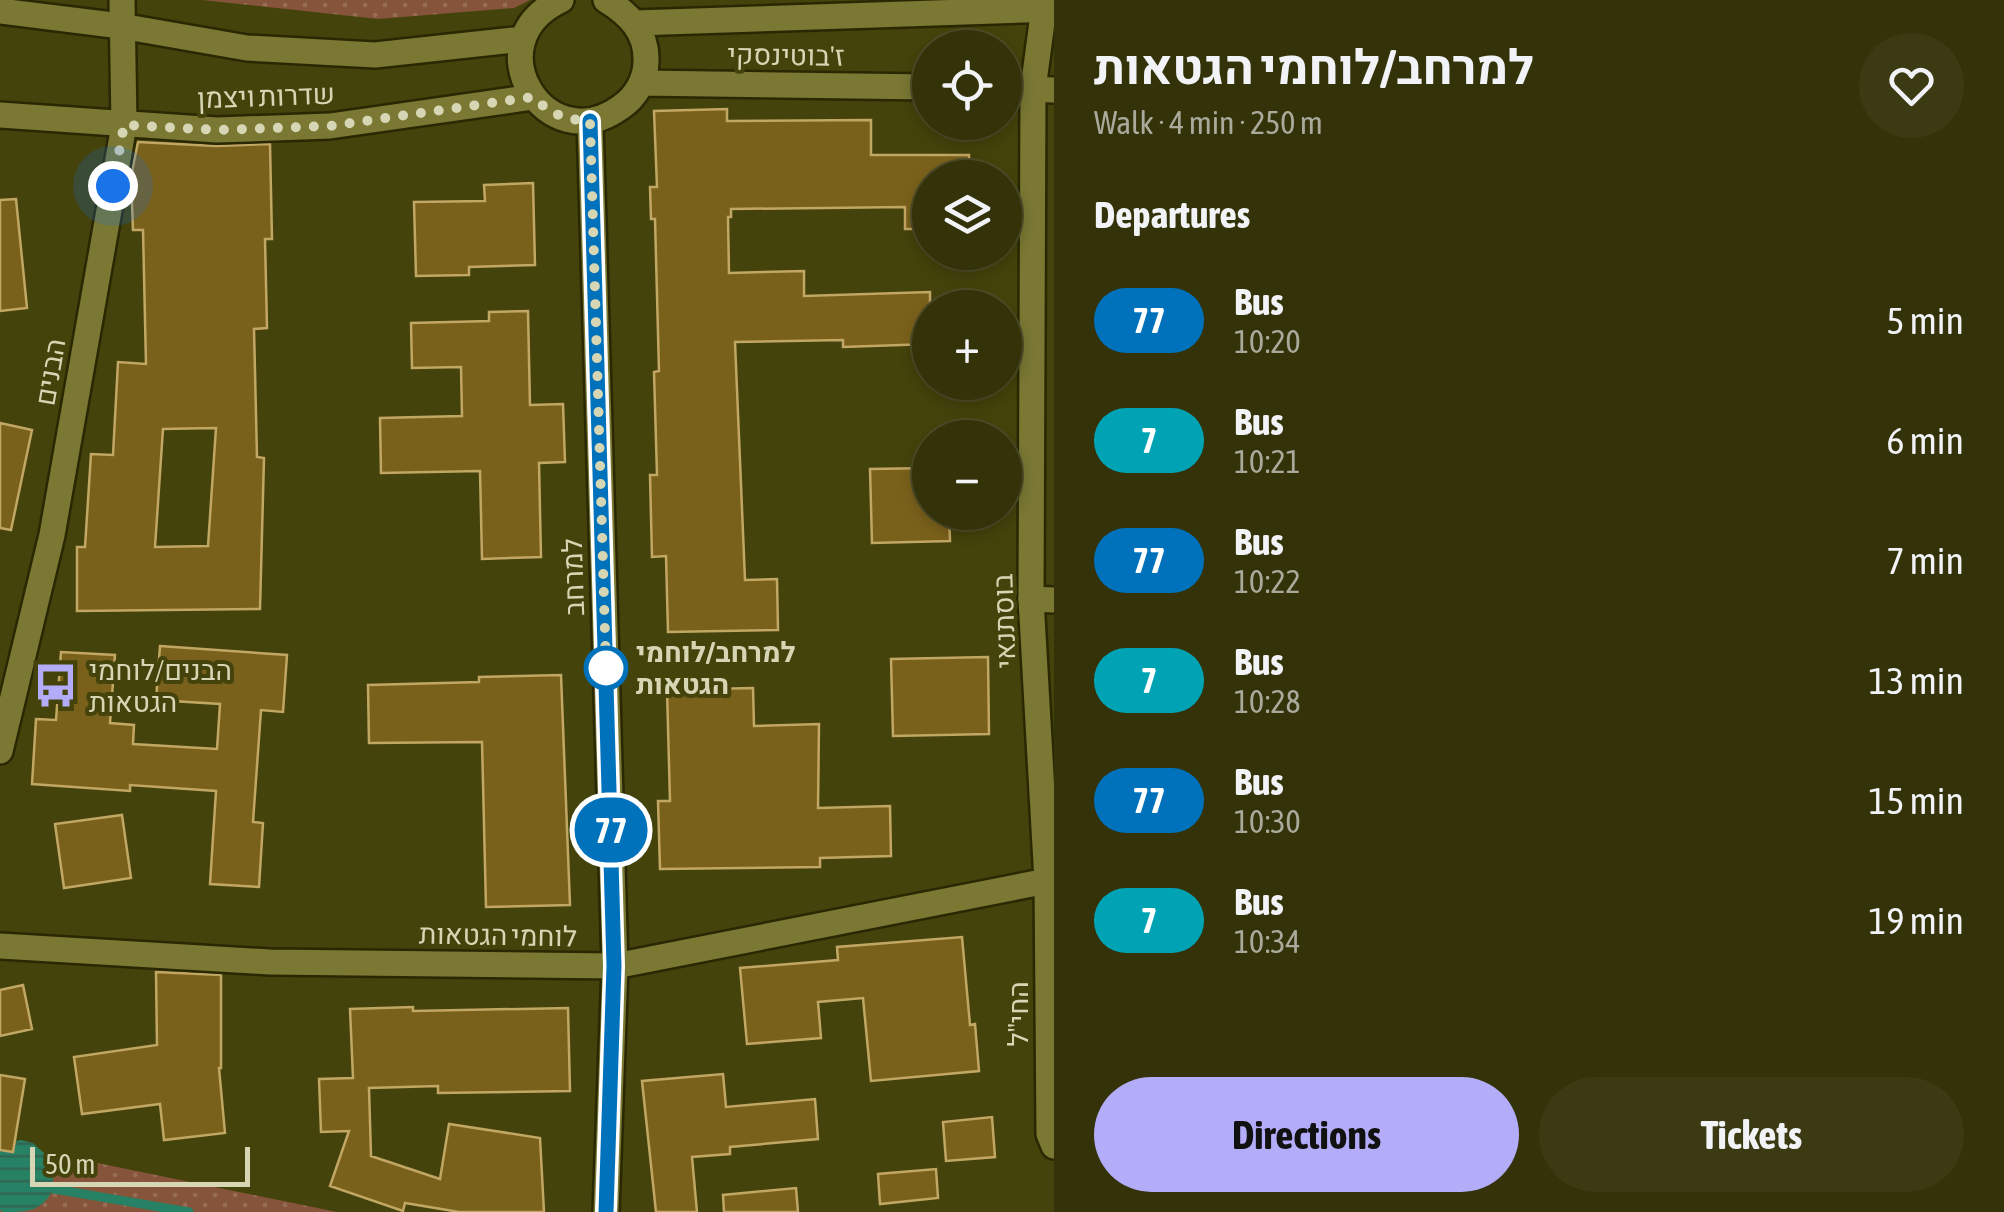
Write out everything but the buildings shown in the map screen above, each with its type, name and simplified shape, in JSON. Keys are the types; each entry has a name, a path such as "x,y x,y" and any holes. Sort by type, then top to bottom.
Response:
{"street":[{"path":"562,0 532,21 523,39 523,79 533,97 549,112 568,120 590,121 611,115 629,102 641,83 646,63 644,42 636,23 606,0"},
{"name":"ז'בוטינסקי","path":"636,23 1048,6"},
{"name":"בוסתנאי","path":"1048,6 1043,89 1043,599 1051,882"},
{"name":"שדרות ויצמן","path":"0,11 121,13 247,48 375,56 523,39"},
{"name":"הבנים","path":"0,751 52,535 124,125 121,13"},
{"name":"ז'בוטינסקי","path":"641,83 912,87"},
{"name":"שדרות ויצמן","path":"0,115 218,130 330,126 533,97"},
{"name":"למרחב","path":"590,121 614,966 606,1212"},
{"name":"לוחמי הגטאות","path":"0,946 270,962 614,966 1051,882"},
{"name":"החי\"ל","path":"1051,882 1049,1134 1054,1146"}],"shaded area":[{"path":"202,0 530,0 514,8 378,19"},
{"path":"21,1140 33,1143 51,1160 54,1189 33,1209 3,1212 0,1145"},
{"path":"0,1143 337,1212 0,1212"}],"waterway":[{"path":"54,1189 189,1212"}],"bus line":[{"name":"77","path":"590,121 614,966 606,1212"}],"place":[{"name":"למרחב/לוחמי הגטאות","path":"606,668"},
{"name":"הבנים/לוחמי הגטאות","path":"56,686"}],"route":[{"path":"113,186 124,125 218,130 330,126 533,97 549,112 568,120 590,121 606,668"}]}
